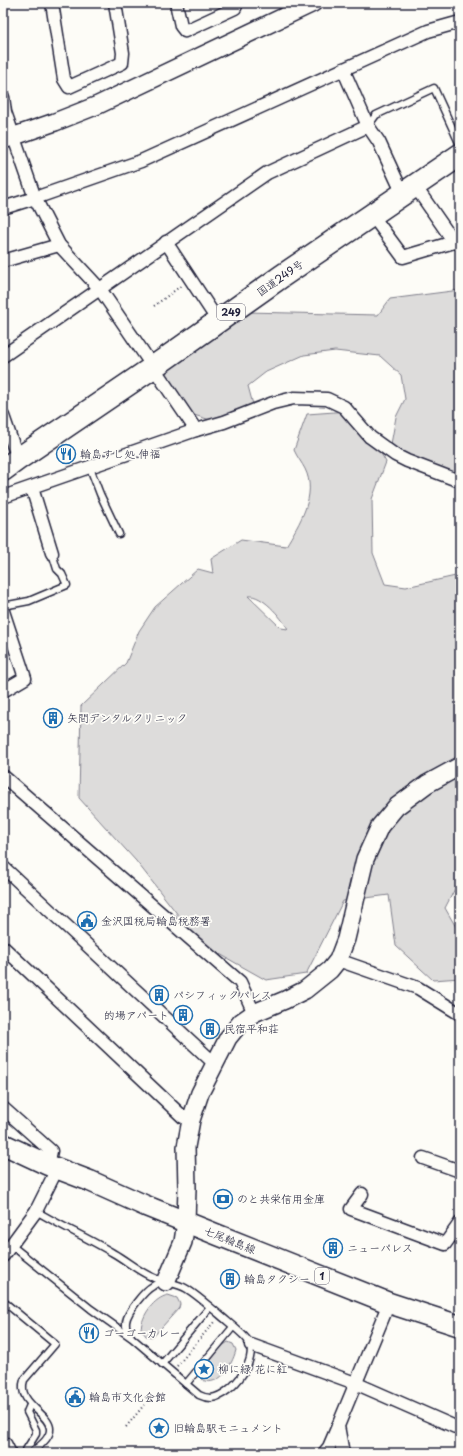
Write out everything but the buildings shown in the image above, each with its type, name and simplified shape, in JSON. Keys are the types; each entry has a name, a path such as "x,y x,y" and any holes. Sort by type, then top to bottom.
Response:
{"highway":[{"name":"国道249号","path":"10,465 152,368 282,276 460,155"}],"main road":[{"name":"七尾輪島線","path":"3,1144 52,1167 90,1181 146,1206 389,1303 460,1326"}],"street":[{"path":"52,3 64,78 69,87 122,62 123,53 115,3"},
{"path":"176,3 181,26 185,31 235,8 236,3"},
{"path":"9,138 98,105 311,3"},
{"path":"3,208 141,161 428,31 460,22"},
{"path":"343,69 368,126 380,142 409,190 458,241 403,257 372,215"},
{"path":"3,97 9,138 35,198 60,245 100,289 152,368 196,430"},
{"path":"3,356 267,173 368,126"},
{"path":"166,242 218,321"},
{"path":"3,262 60,245"},
{"path":"3,497 196,430 224,422 273,403 294,398 327,399 344,407 370,437 395,455 407,462 454,480 460,480"},
{"path":"3,416 10,465"},
{"path":"32,488 52,553"},
{"path":"3,611 8,639 25,678 3,691"},
{"path":"166,1282 182,1248 186,1222 186,1147 191,1120 200,1093 228,1038 241,1022 254,1013 305,990 330,970 338,960 346,939 365,859 380,826 396,807 427,784 460,766"},
{"path":"3,776 240,982 254,1013"},
{"path":"3,867 214,1064"},
{"path":"3,947 183,1117 191,1120"},
{"path":"338,960 418,988 460,1014"},
{"path":"3,1108 51,1151 52,1167 36,1211 3,1256"},
{"path":"423,1158 460,1171"},
{"path":"362,1194 351,1209 445,1244 459,1226"},
{"path":"324,1453 329,1447 389,1303"},
{"path":"251,1345 355,1383 460,1429"},
{"path":"338,1426 343,1453"},
{"path":"3,1445 7,1453"}],"lane":[{"path":"368,126 376,115 434,88 460,145"},
{"path":"90,468 100,494 120,534"},
{"path":"3,606 29,601 67,585 62,574 57,569 52,553"},
{"path":"11,1245 91,1309 132,1338 199,1395 211,1398 220,1396 234,1384 246,1368 252,1354 251,1345 246,1338 187,1289 148,1275 114,1253 36,1211"},
{"path":"132,1338 127,1328 126,1322 128,1315 148,1290 158,1284 166,1282"},
{"path":"3,1301 55,1344 24,1380 22,1386 30,1405 47,1420 50,1427 50,1434 47,1440 30,1453"},
{"path":"162,1364 210,1307"},
{"path":"186,1384 233,1327"},
{"path":"24,1453 36,1434 36,1430 27,1412 30,1405"}],"path":[{"path":"154,306 191,279"},
{"path":"172,1372 219,1315"},
{"path":"126,1426 144,1405"}],"shaded area":[{"path":"460,290 460,478 404,456 391,444 396,417 405,399 401,375 380,356 335,351 304,355 266,372 248,386 255,412 214,421 187,413 162,371 246,312 378,315 390,299"},
{"path":"348,411 361,419 386,462 372,499 373,553 385,584 406,587 460,575 460,879 445,908 460,934 460,978 433,980 396,946 389,895 343,901 306,974 266,980 200,943 136,861 79,798 81,706 126,663 139,631 155,607 198,569 213,573 211,559 241,540 286,546 301,519 308,499 308,479 305,469 294,450 307,414","holes":["248,596 253,596 271,607 288,629 281,628"]},
{"path":"168,1295 177,1298 180,1304 179,1308 153,1337 146,1336 141,1329 146,1313 154,1303"},
{"path":"228,1342 233,1344 236,1350 228,1369 218,1379 208,1382 205,1381 200,1376 201,1373 222,1346"}],"place":[{"name":"輪島すし処 伸福","path":"66,454"},
{"name":"矢間デンタルクリニック","path":"53,718"},
{"name":"金沢国税局輪島税務署","path":"87,921"},
{"name":"パシフィックパレス","path":"159,995"},
{"name":"的場アパート","path":"183,1015"},
{"name":"民宿平和荘","path":"210,1029"},
{"name":"のと共栄信用金庫","path":"223,1199"},
{"name":"ニューパレス","path":"333,1248"},
{"name":"輪島タクシー","path":"230,1279"},
{"name":"ゴーゴーカレー","path":"89,1333"},
{"name":"柳に緑 花に紅","path":"204,1369"},
{"name":"輪島市文化会館","path":"75,1397"},
{"name":"旧輪島駅モニュメント","path":"159,1428"}]}
